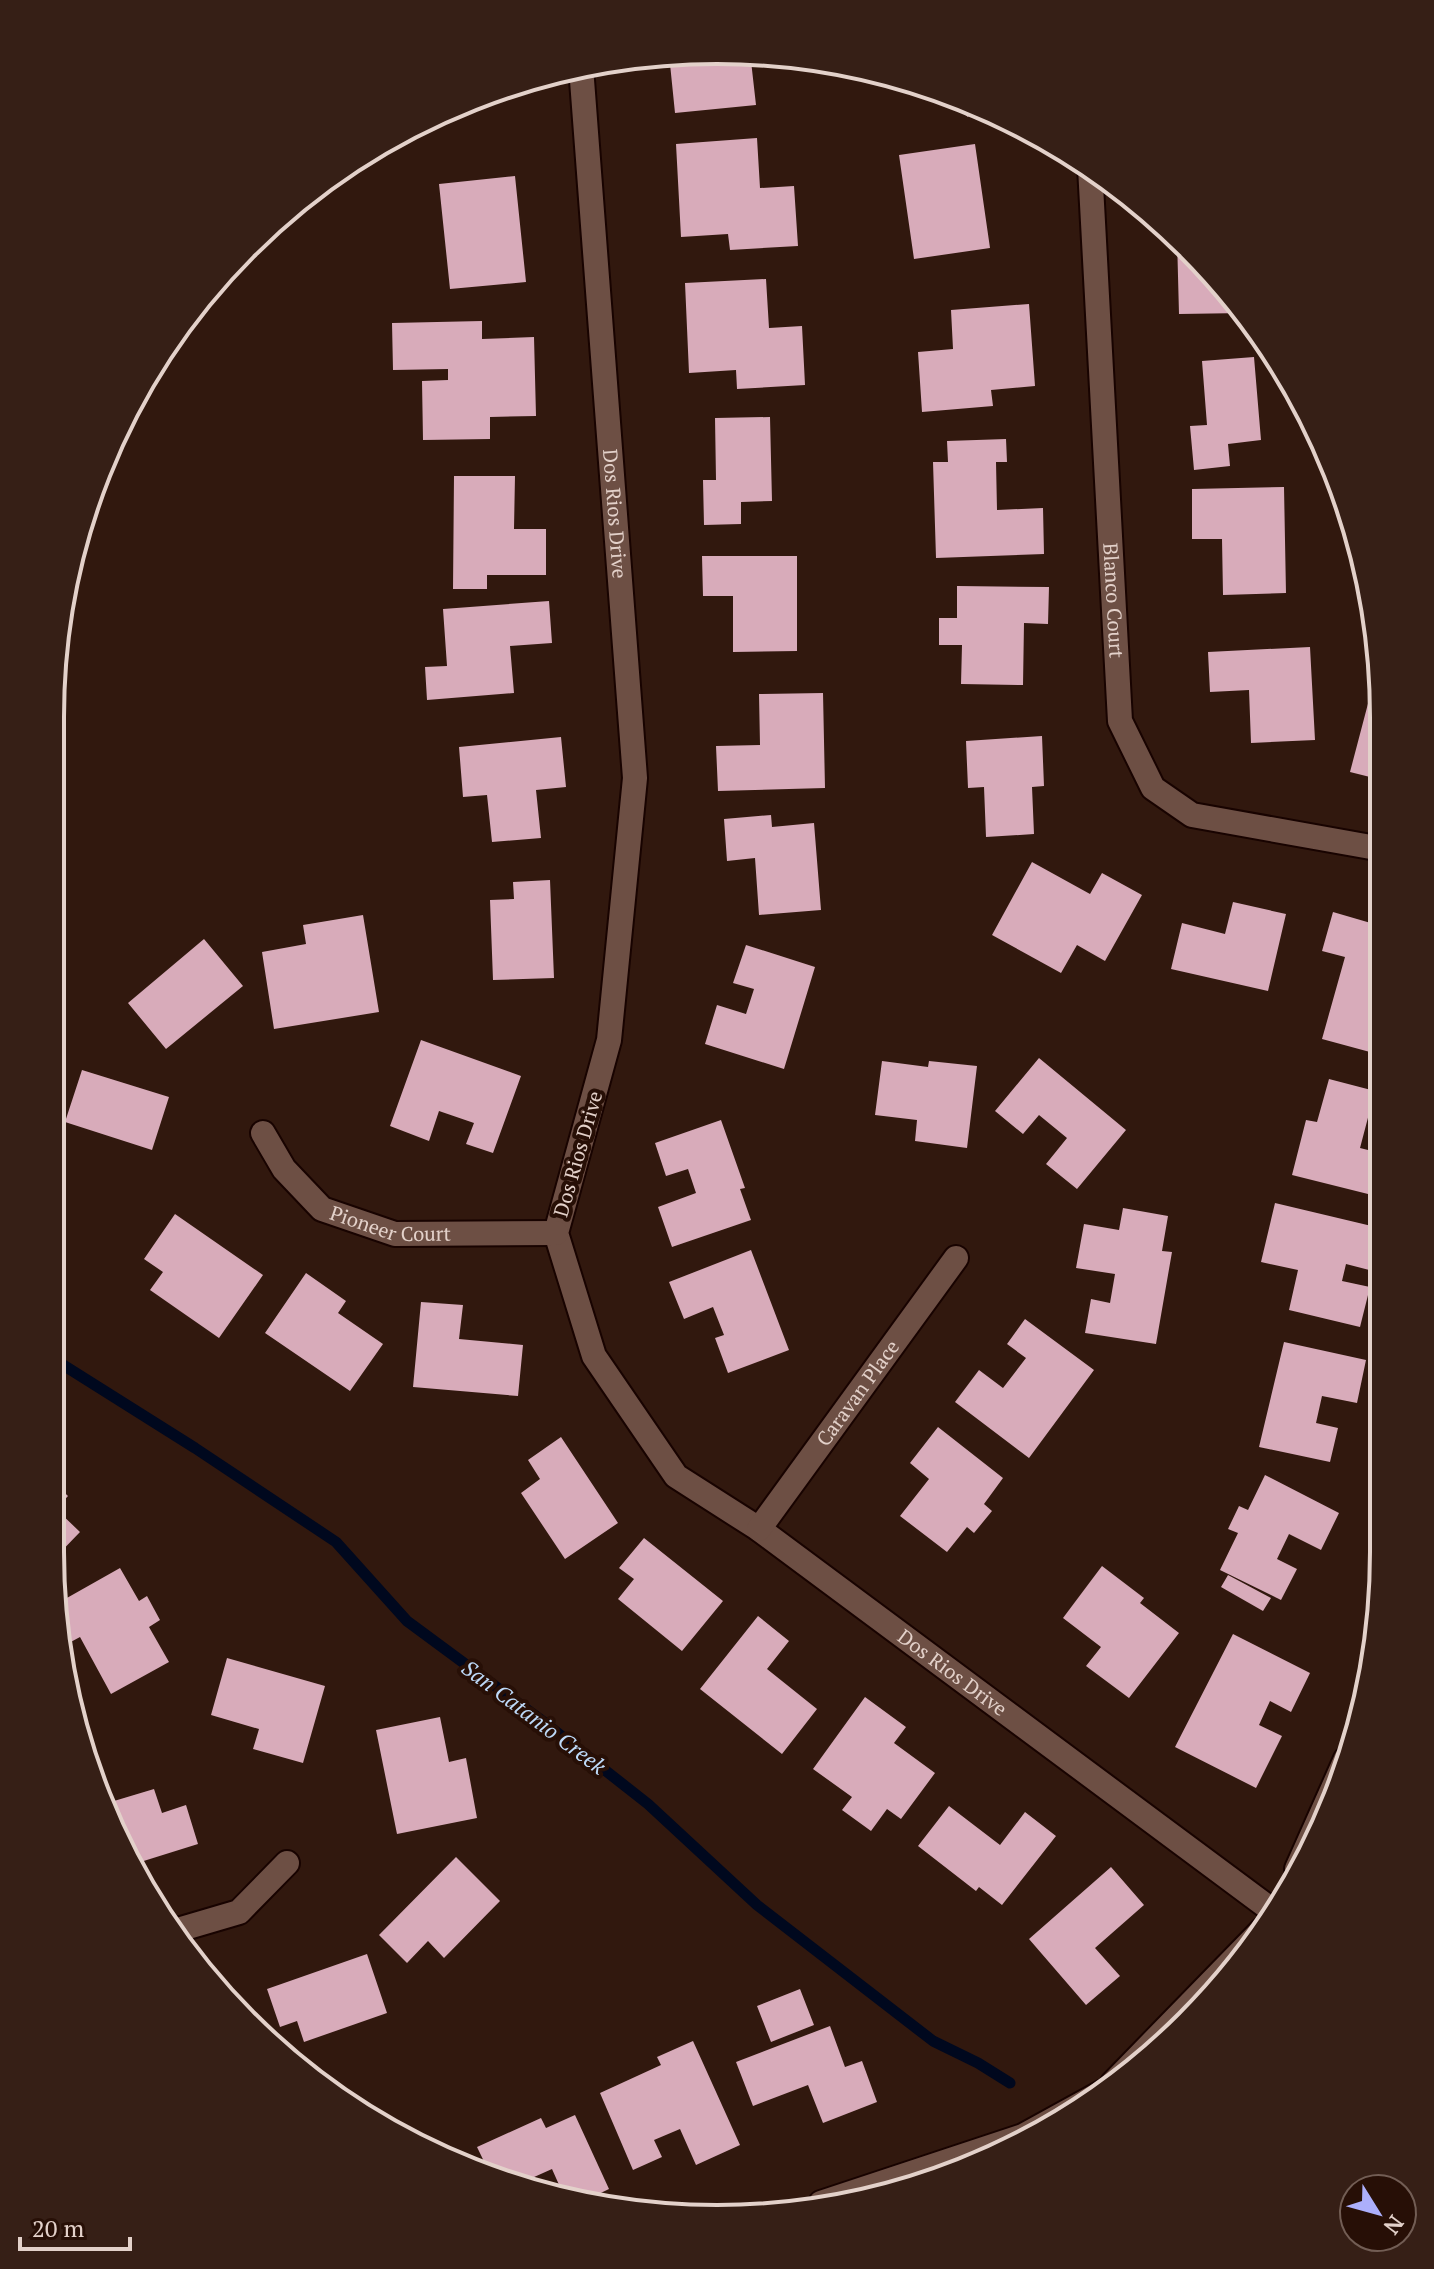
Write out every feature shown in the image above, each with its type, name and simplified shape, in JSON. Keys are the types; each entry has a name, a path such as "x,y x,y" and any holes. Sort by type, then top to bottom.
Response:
{"street":[{"name":"Dos Rios Drive","path":"582,79 635,778 609,1040 556,1233 594,1356 676,1476 759,1529 1266,1906"},
{"name":"Blanco Court","path":"1091,182 1120,721 1153,788 1192,815 1370,847"},
{"name":"Pioneer Court","path":"263,1133 284,1169 322,1209 395,1234 556,1233"},
{"name":"Caravan Place","path":"759,1529 956,1258"},
{"path":"184,1928 239,1912 287,1863"},
{"path":"873,2186 971,2153"}],"building":[{"path":"670,65 751,65 756,105 675,113"},
{"path":"757,138 760,188 794,186 798,246 730,250 728,234 681,237 676,144"},
{"path":"975,144 990,248 914,259 899,155"},
{"path":"515,176 526,282 450,289 439,184"},
{"path":"1177,254 1230,313 1179,314"},
{"path":"766,279 769,328 802,326 805,385 737,389 736,370 689,373 685,283"},
{"path":"1029,304 1035,386 991,390 993,406 922,412 918,352 953,349 951,310"},
{"path":"482,321 482,339 534,337 536,416 490,417 490,439 423,440 422,381 448,380 448,369 393,370 392,323"},
{"path":"1254,357 1261,440 1228,444 1230,466 1194,470 1190,426 1207,425 1202,361"},
{"path":"770,417 772,501 741,502 741,524 704,525 703,480 716,480 715,418"},
{"path":"1006,439 1007,462 996,462 997,510 1043,508 1044,554 936,558 933,462 948,462 947,441"},
{"path":"454,476 515,476 514,529 546,529 546,575 487,575 487,589 453,589"},
{"path":"1284,487 1286,593 1223,595 1222,539 1192,539 1192,489"},
{"path":"702,556 797,556 797,651 733,652 733,596 703,596"},
{"path":"957,586 1049,587 1048,624 1024,623 1023,685 961,684 962,645 939,645 939,618 957,618"},
{"path":"549,601 552,643 510,646 514,693 427,700 425,667 447,666 443,609"},
{"path":"1310,647 1315,740 1251,743 1249,690 1210,692 1208,652"},
{"path":"823,693 825,788 718,791 716,746 760,745 759,694"},
{"path":"1370,698 1370,777 1350,772"},
{"path":"1042,736 1044,786 1032,787 1034,834 986,837 984,787 968,788 966,741"},
{"path":"561,737 566,787 536,790 541,838 492,842 487,795 463,797 459,747"},
{"path":"771,815 772,827 814,823 821,910 759,915 755,858 727,861 724,819"},
{"path":"1032,862 1090,894 1102,873 1142,895 1105,961 1077,945 1061,973 992,935"},
{"path":"550,880 554,978 493,980 490,900 514,899 513,882"},
{"path":"1233,902 1286,914 1268,991 1171,969 1182,923 1225,934"},
{"path":"1333,912 1370,923 1370,1052 1322,1039 1345,957 1322,951"},
{"path":"363,915 379,1012 274,1029 262,952 306,944 303,925"},
{"path":"204,939 243,986 166,1049 128,1003"},
{"path":"746,945 815,967 784,1069 705,1044 717,1005 746,1014 754,989 733,983"},
{"path":"421,1040 521,1076 493,1153 466,1144 474,1123 439,1111 429,1141 390,1126"},
{"path":"1039,1058 1126,1130 1077,1189 1046,1164 1067,1138 1039,1115 1023,1134 995,1111"},
{"path":"882,1061 928,1067 929,1061 977,1066 967,1148 915,1141 917,1120 875,1115"},
{"path":"82,1070 169,1097 152,1150 65,1122"},
{"path":"1329,1079 1370,1090 1370,1110 1360,1148 1370,1150 1370,1194 1292,1175 1306,1120 1317,1122"},
{"path":"721,1120 745,1188 740,1189 751,1220 672,1247 658,1207 696,1193 688,1169 666,1176 655,1143"},
{"path":"1275,1203 1370,1226 1370,1270 1346,1264 1342,1281 1370,1287 1360,1327 1289,1310 1298,1270 1261,1262"},
{"path":"1123,1208 1168,1216 1162,1251 1172,1252 1156,1344 1085,1333 1091,1299 1110,1303 1115,1274 1076,1268 1084,1224 1119,1230"},
{"path":"175,1214 263,1275 219,1338 150,1290 163,1272 144,1259"},
{"path":"751,1250 789,1350 728,1373 715,1338 724,1335 713,1307 684,1319 669,1282"},
{"path":"306,1273 346,1301 338,1313 383,1344 350,1391 265,1333"},
{"path":"421,1302 463,1305 459,1339 523,1345 518,1396 413,1387"},
{"path":"1025,1319 1094,1370 1029,1458 955,1402 979,1370 1003,1388 1026,1358 1007,1344"},
{"path":"1284,1342 1366,1360 1357,1403 1322,1396 1316,1423 1338,1428 1330,1462 1259,1447"},
{"path":"938,1427 1003,1478 984,1504 992,1511 974,1533 967,1527 947,1552 900,1516 929,1479 910,1463"},
{"path":"561,1437 618,1523 565,1559 521,1493 540,1479 528,1460"},
{"path":"1265,1475 1339,1513 1321,1550 1289,1534 1277,1559 1297,1569 1281,1600 1220,1570 1238,1533 1228,1529 1239,1506 1248,1510"},
{"path":"64,1517 80,1532 64,1549"},
{"path":"644,1538 723,1601 682,1651 618,1599 634,1579 619,1568"},
{"path":"1102,1566 1144,1598 1140,1603 1179,1633 1129,1698 1086,1666 1101,1647 1063,1618"},
{"path":"120,1568 139,1601 147,1596 160,1620 149,1627 169,1662 111,1694 80,1637 71,1642 65,1599"},
{"path":"1228,1575 1271,1598 1263,1611 1221,1587"},
{"path":"758,1616 789,1641 767,1669 817,1709 782,1754 700,1689"},
{"path":"1233,1634 1310,1673 1291,1712 1270,1701 1259,1725 1282,1736 1256,1788 1175,1747"},
{"path":"227,1658 325,1686 303,1763 253,1749 259,1729 211,1715"},
{"path":"865,1697 906,1727 894,1743 935,1773 901,1819 887,1809 871,1831 842,1810 852,1797 813,1769"},
{"path":"440,1717 449,1762 466,1758 477,1818 397,1834 376,1730"},
{"path":"154,1789 162,1813 186,1805 198,1844 142,1861 114,1801"},
{"path":"949,1806 1000,1845 1025,1812 1056,1836 1002,1905 979,1887 976,1891 918,1846"},
{"path":"456,1857 500,1901 444,1958 428,1941 407,1963 379,1935"},
{"path":"1111,1867 1144,1905 1095,1948 1120,1976 1086,2005 1029,1939"},
{"path":"367,1954 387,2013 304,2042 297,2021 280,2027 267,1989"},
{"path":"800,1989 814,2025 771,2042 757,2006"},
{"path":"830,2026 845,2067 862,2061 877,2102 823,2123 808,2085 753,2106 736,2062"},
{"path":"693,2041 740,2145 696,2165 680,2129 654,2140 662,2157 633,2170 600,2093 661,2065 657,2057"},
{"path":"575,2115 609,2189 599,2194 559,2185 552,2169 532,2178 507,2170 484,2161 477,2147 541,2118 546,2128"}],"waterway":[{"name":"San Catanio Creek","path":"64,1366 336,1542 407,1621 648,1804 757,1905 933,2041 1010,2083"}]}
